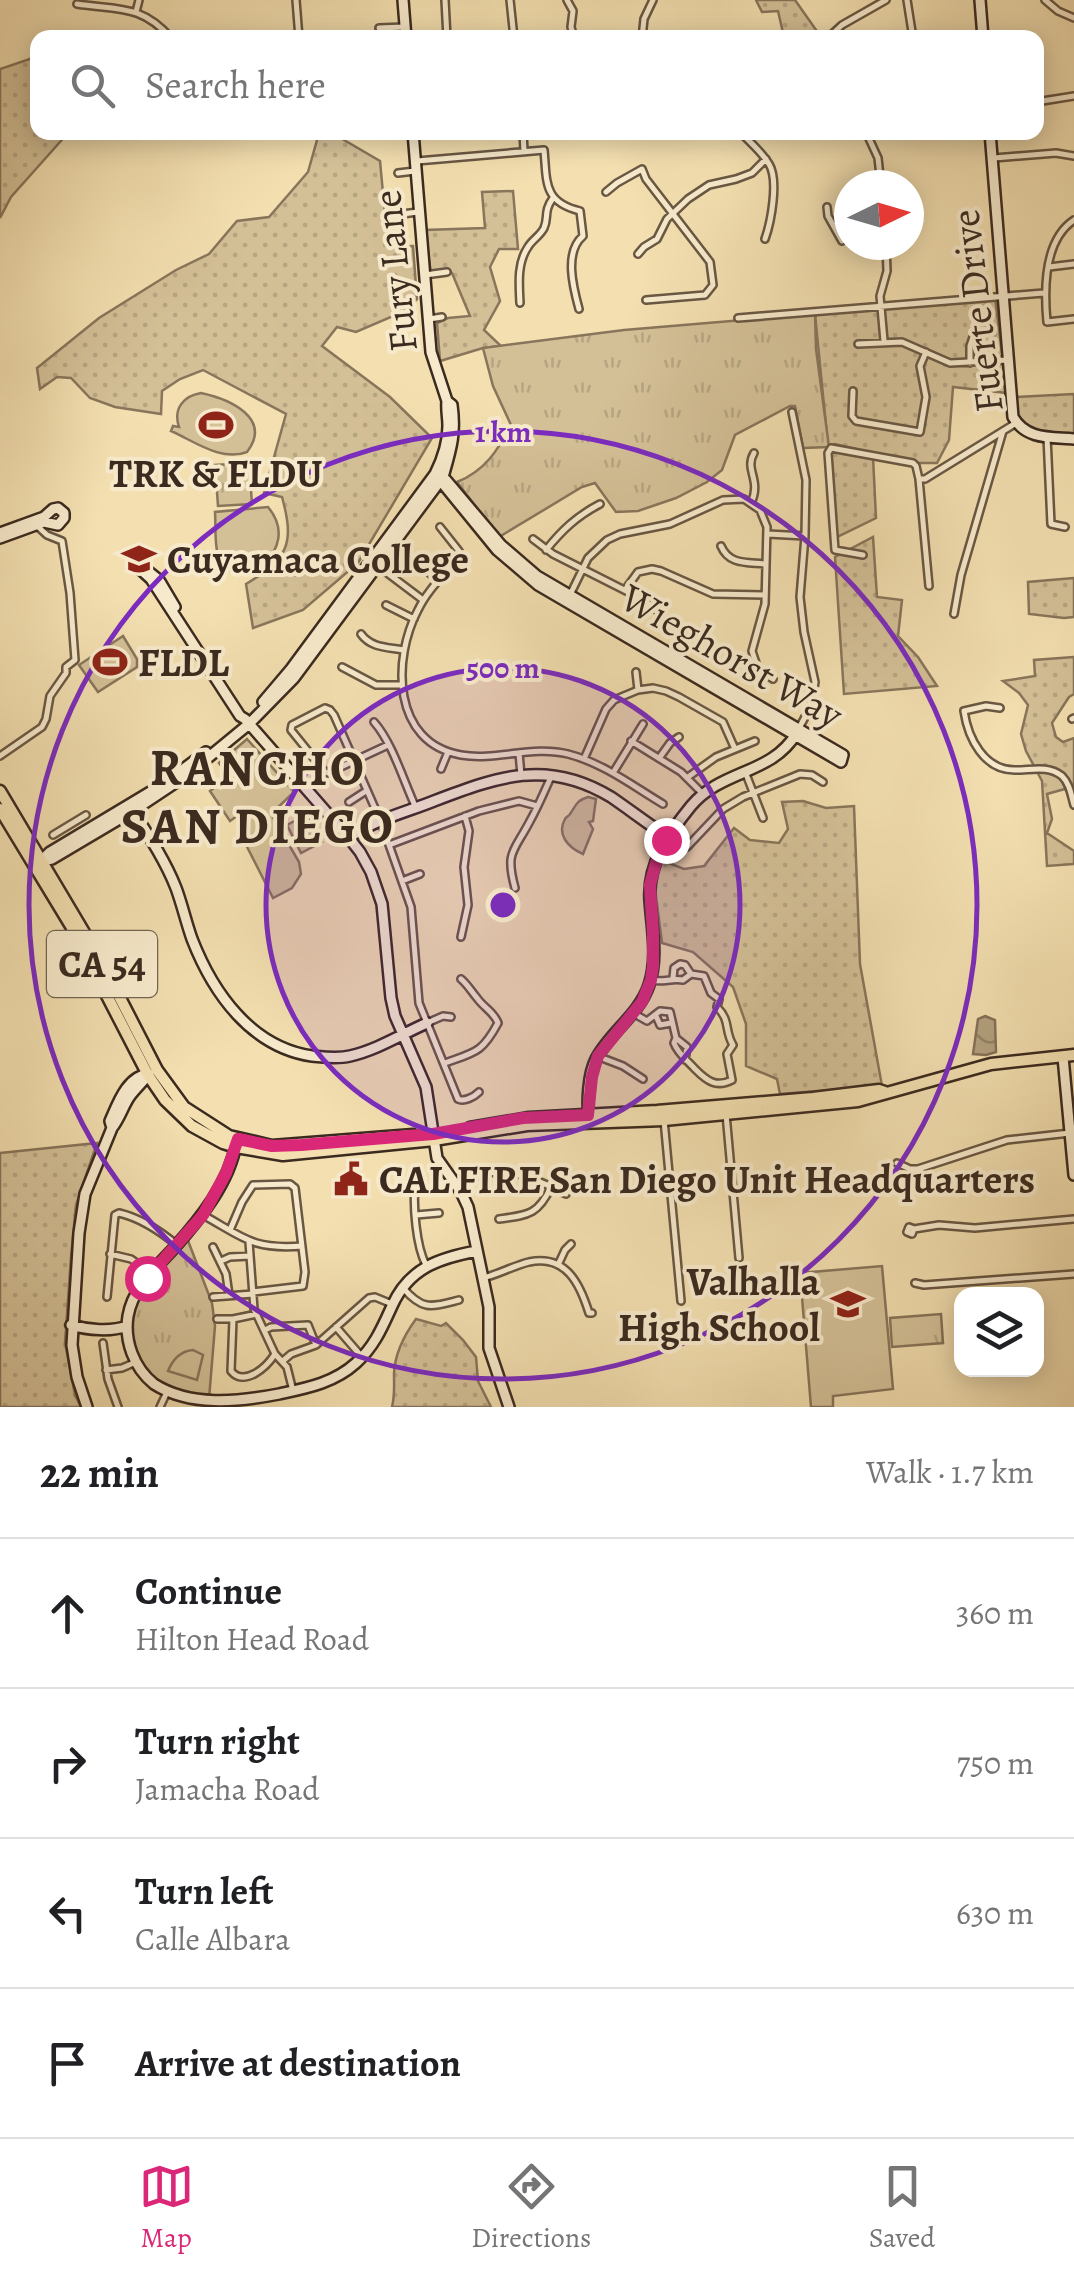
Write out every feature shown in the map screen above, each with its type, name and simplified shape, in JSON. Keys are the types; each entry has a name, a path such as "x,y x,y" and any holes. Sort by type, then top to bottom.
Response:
{"main road":[{"name":"CA 54","path":"0,791 165,1100 192,1126 223,1143 283,1154 589,1118 858,1101 991,1064 1069,1056"},
{"name":"CA 54","path":"0,809 38,862"},
{"name":"CA 54","path":"589,1118 664,1120 725,1110"}],"street":[{"path":"136,12 139,0"},
{"path":"296,0 298,30"},
{"path":"402,0 405,30"},
{"path":"445,0 447,30"},
{"path":"510,0 513,30"},
{"path":"567,0 573,11 572,30"},
{"path":"836,30 886,0"},
{"path":"907,0 912,30"},
{"path":"980,0 982,30"},
{"path":"1045,0 1074,18"},
{"path":"643,30 649,1"},
{"path":"77,4 136,12 154,20 163,30"},
{"path":"379,28 392,30"},
{"path":"1044,101 1074,96"},
{"name":"Fury Lane","path":"38,862 52,859 131,808 248,722 375,564 439,477 447,442 447,401 430,352 411,140"},
{"path":"523,140 524,151"},
{"path":"748,140 773,172 766,239"},
{"path":"870,140 879,170"},
{"name":"Fuerte Drive","path":"990,140 1012,413 1016,423 1030,434 1074,439"},
{"path":"398,173 414,166 544,150 548,191 565,207 580,210 583,236 573,248 572,270 579,309"},
{"path":"991,158 1052,153 1074,156"},
{"path":"638,254 657,239 662,225 688,199 709,185 752,173 766,159"},
{"path":"606,192 642,169 710,262 712,288 701,296 646,300"},
{"path":"520,303 518,282 525,251 545,226 546,208 553,198"},
{"path":"827,207 834,227"},
{"path":"402,214 418,212"},
{"path":"1074,220 1057,238 1044,293 1047,322 1074,319"},
{"path":"884,342 881,289 887,260"},
{"path":"1049,267 1074,264"},
{"path":"425,274 447,272"},
{"path":"738,318 1044,293"},
{"path":"429,319 442,317"},
{"path":"970,364 976,328"},
{"path":"858,344 902,342 950,363 1008,360"},
{"path":"853,390 852,416 856,422 920,432 926,397 920,366 926,352"},
{"path":"589,1118 598,1056 633,1013 651,980 650,885 668,837 702,793 778,756 811,706 813,668 801,610 800,582 806,480 792,412"},
{"path":"919,479 1016,423"},
{"path":"954,614 961,575 1003,431"},
{"path":"1047,436 1051,524 1065,527"},
{"path":"863,555 836,550 829,450 834,448 913,463 919,479 929,586"},
{"path":"751,503 756,488 750,464 754,453"},
{"name":"Wieghorst Way","path":"439,477 497,550 538,585 842,756 841,762 797,732"},
{"path":"568,599 593,551 614,536 670,524 727,498 741,498 764,517 764,610 752,654 758,669 773,679"},
{"path":"546,550 577,516 600,504"},
{"path":"0,535 34,523 47,535 62,541 74,660 66,666 66,673 50,696 42,726 0,756"},
{"path":"440,527 460,555 423,600 403,650 402,685 414,722 433,744 448,752 477,756 557,752 584,759 663,804"},
{"path":"767,534 805,536"},
{"path":"533,539 546,550 626,590 674,625 705,638"},
{"path":"721,546 734,561 765,564"},
{"path":"415,562 438,581"},
{"path":"375,564 423,600"},
{"path":"248,722 155,575 140,569 240,716 350,838 370,872 382,904 391,998 426,1087 437,1158 468,1208 489,1307 489,1348 509,1407"},
{"path":"626,590 638,572 652,569 712,594 765,594"},
{"path":"168,605 178,612"},
{"path":"386,605 414,618"},
{"path":"361,634 372,644 403,650"},
{"path":"342,666 376,685 402,685"},
{"path":"636,672 638,690"},
{"path":"584,759 609,704 638,690 653,688 724,722 734,749"},
{"path":"388,745 355,762 328,773 290,730 292,725 325,708 334,715 355,762 366,792 380,822 411,907 417,994 427,1023 458,1100 479,1092"},
{"path":"1000,708 964,710 976,748 1006,770 1042,768 1058,774 1069,785 1074,805"},
{"path":"374,722 416,808"},
{"path":"613,773 643,724"},
{"path":"660,758 679,737"},
{"path":"631,741 688,777 702,793"},
{"path":"688,777 707,762 756,741"},
{"path":"441,769 448,752"},
{"path":"519,752 521,774"},
{"path":"745,771 764,818"},
{"path":"350,838 380,822 487,781 521,774 552,776 598,790 633,809 682,847 690,845 723,810 753,792 800,774 823,782"},
{"path":"515,888 510,871 512,854 552,776"},
{"path":"349,802 366,792"},
{"path":"389,845 516,801 537,806"},
{"path":"131,808 170,874 192,939 211,978 246,1025 259,1036 295,1053 337,1058 374,1048 443,1016 451,1017"},
{"path":"53,835 86,815"},
{"path":"461,937 468,906 464,864 469,831 465,816"},
{"path":"402,881 420,874"},
{"path":"673,978 674,968 680,964 686,965 690,974"},
{"path":"633,1013 645,1021 662,1010 670,1012 675,1049 685,1060 705,1080 725,1084 732,1080 727,1054 733,1045 727,1035 726,1019 704,976 690,974 683,980 651,980"},
{"path":"445,1063 486,1045 498,1024 496,1016 461,979"},
{"path":"656,1016 660,1025 671,1024"},
{"path":"598,1056 643,1079"},
{"path":"1069,1056 1074,1175"},
{"path":"87,1407 75,1368 72,1325 82,1208 112,1128 110,1121 123,1094 138,1076 152,1072"},
{"path":"725,1110 739,1258"},
{"path":"664,1120 681,1301"},
{"path":"897,1163 918,1169 1007,1140 1070,1133"},
{"path":"237,1143 203,1215 133,1298 127,1326 129,1345 147,1378 167,1392 203,1405 268,1402 314,1387 338,1376 362,1357 376,1341 402,1288 427,1266 477,1251"},
{"path":"458,1187 479,1175 510,1172 525,1174 566,1194"},
{"path":"213,1297 303,1286 306,1272 296,1188 290,1184 253,1185 230,1230"},
{"path":"415,1184 420,1253 427,1266"},
{"path":"499,1219 534,1212 544,1203 551,1186"},
{"path":"107,1297 114,1218 119,1213 160,1231 177,1244"},
{"path":"416,1215 438,1213"},
{"path":"203,1215 249,1242 303,1246"},
{"path":"914,1229 1074,1220"},
{"path":"249,1242 254,1308 275,1354 287,1368 293,1391"},
{"path":"558,1265 571,1244"},
{"path":"213,1247 229,1295"},
{"path":"110,1254 132,1259 151,1273"},
{"path":"220,1261 230,1256 250,1256"},
{"path":"483,1278 527,1262 558,1265 576,1280 588,1313 592,1313"},
{"path":"915,1283 1074,1274"},
{"path":"402,1288 423,1305 459,1300"},
{"path":"282,1361 316,1345 369,1298 392,1304"},
{"path":"218,1319 257,1314"},
{"path":"233,1319 233,1374 239,1377 258,1371 275,1354"},
{"path":"72,1325 120,1329 127,1326"},
{"path":"264,1331 308,1325 316,1345"},
{"path":"336,1327 362,1357"},
{"path":"103,1343 106,1370 118,1407"},
{"path":"106,1370 136,1362"},
{"path":"160,1407 167,1392"}],"green space":[{"path":"756,0 795,0 816,30 782,30 778,11 762,12"},
{"path":"30,59 30,140 62,140 11,197 0,218 0,69"},
{"path":"317,140 344,140 380,161 388,247 413,246 417,299 405,311 356,332 337,327 322,346 390,397 432,438 358,563 303,610 253,628 246,584 279,558 287,539 282,497 264,493 286,414 203,370 162,391 161,414 115,407 90,398 71,378 57,377 40,389 37,368 99,318 209,254 237,221 269,217 308,172"},
{"path":"513,191 518,249 499,249 490,267 500,301 484,330 501,346 440,361 437,323 470,316 452,273 431,274 425,230 485,228 482,192"},
{"path":"995,297 1007,393 953,387 949,440 937,463 915,463 830,446 873,457 876,518 837,537 815,314"},
{"path":"815,314 829,447 803,448 795,406 790,406 735,435 722,470 676,498 638,511 616,512 595,483 499,537 457,482 490,459 511,425 493,386 483,348 624,330"},
{"name":"TRK & FLDU","path":"201,393 235,405 251,420 254,440 247,452 218,452 171,431 173,426 179,427 177,415 181,404"},
{"path":"1074,394 1074,436 1042,433 1027,427 1014,399 1016,397"},
{"path":"249,463 252,504 218,506 215,465"},
{"path":"268,507 277,523 278,539 273,553 251,571 227,569 217,554 215,512"},
{"path":"873,537 877,597 902,600 898,636 937,686 844,694 835,557"},
{"path":"1074,578 1074,617 1029,614 1028,582"},
{"name":"FLDL","path":"123,636 137,659 137,667 98,692 79,665"},
{"path":"1074,657 1074,694 1052,723 1056,737 1063,742 1074,738 1074,793 1072,787 1047,794 1052,819 1047,833 1074,851 1074,864 1047,866 1042,781 1021,734 1028,705 1003,681 1035,676 1034,660"},
{"path":"247,739 294,792 271,814 299,862 301,874 292,888 273,898 242,837 242,821 251,812 244,811 230,821 210,791 229,777 219,763"},
{"path":"588,797 596,799 593,821 589,822 593,829 583,854 569,845 562,830 577,803"},
{"path":"803,801 826,808 854,806 860,964 882,1086 780,1094 777,1079 746,1066 746,1024 733,987 693,952 662,943 655,888 661,860 684,869 704,866 734,828 750,840 779,843 788,829 782,802"},
{"path":"308,814 322,842 301,853 287,825"},
{"path":"97,1143 76,1205 65,1343 81,1407 0,1407 0,1153"},
{"path":"187,1238 212,1303 215,1326 209,1399 176,1391 149,1373 139,1361 130,1330 131,1312 140,1291"},
{"path":"882,1266 893,1389 833,1396 833,1407 811,1407 800,1273"},
{"path":"941,1314 943,1343 892,1347 890,1318"},
{"path":"416,1319 441,1326 446,1323 463,1340 476,1357 478,1381 491,1407 392,1407 396,1359"},
{"path":"193,1350 203,1355 197,1380 168,1371 178,1356"}],"water":[{"path":"985,1016 995,1020 996,1052 973,1054 978,1019"}],"place":[{"name":"TRK & FLDU","path":"216,425"},
{"name":"Cuyamaca College","path":"139,559"},
{"name":"FLDL","path":"110,662"},
{"name":"CAL FIRE San Diego Unit Headquarters","path":"351,1179"},
{"name":"Valhalla High School","path":"848,1304"}],"district":[{"name":"RANCHO SAN DIEGO","path":"258,797"}],"route":[{"path":"147,1278 203,1215 226,1173 238,1139 272,1146 301,1145 433,1134 523,1118 588,1115 598,1056 642,1002 651,980 650,885 666,840"}]}
